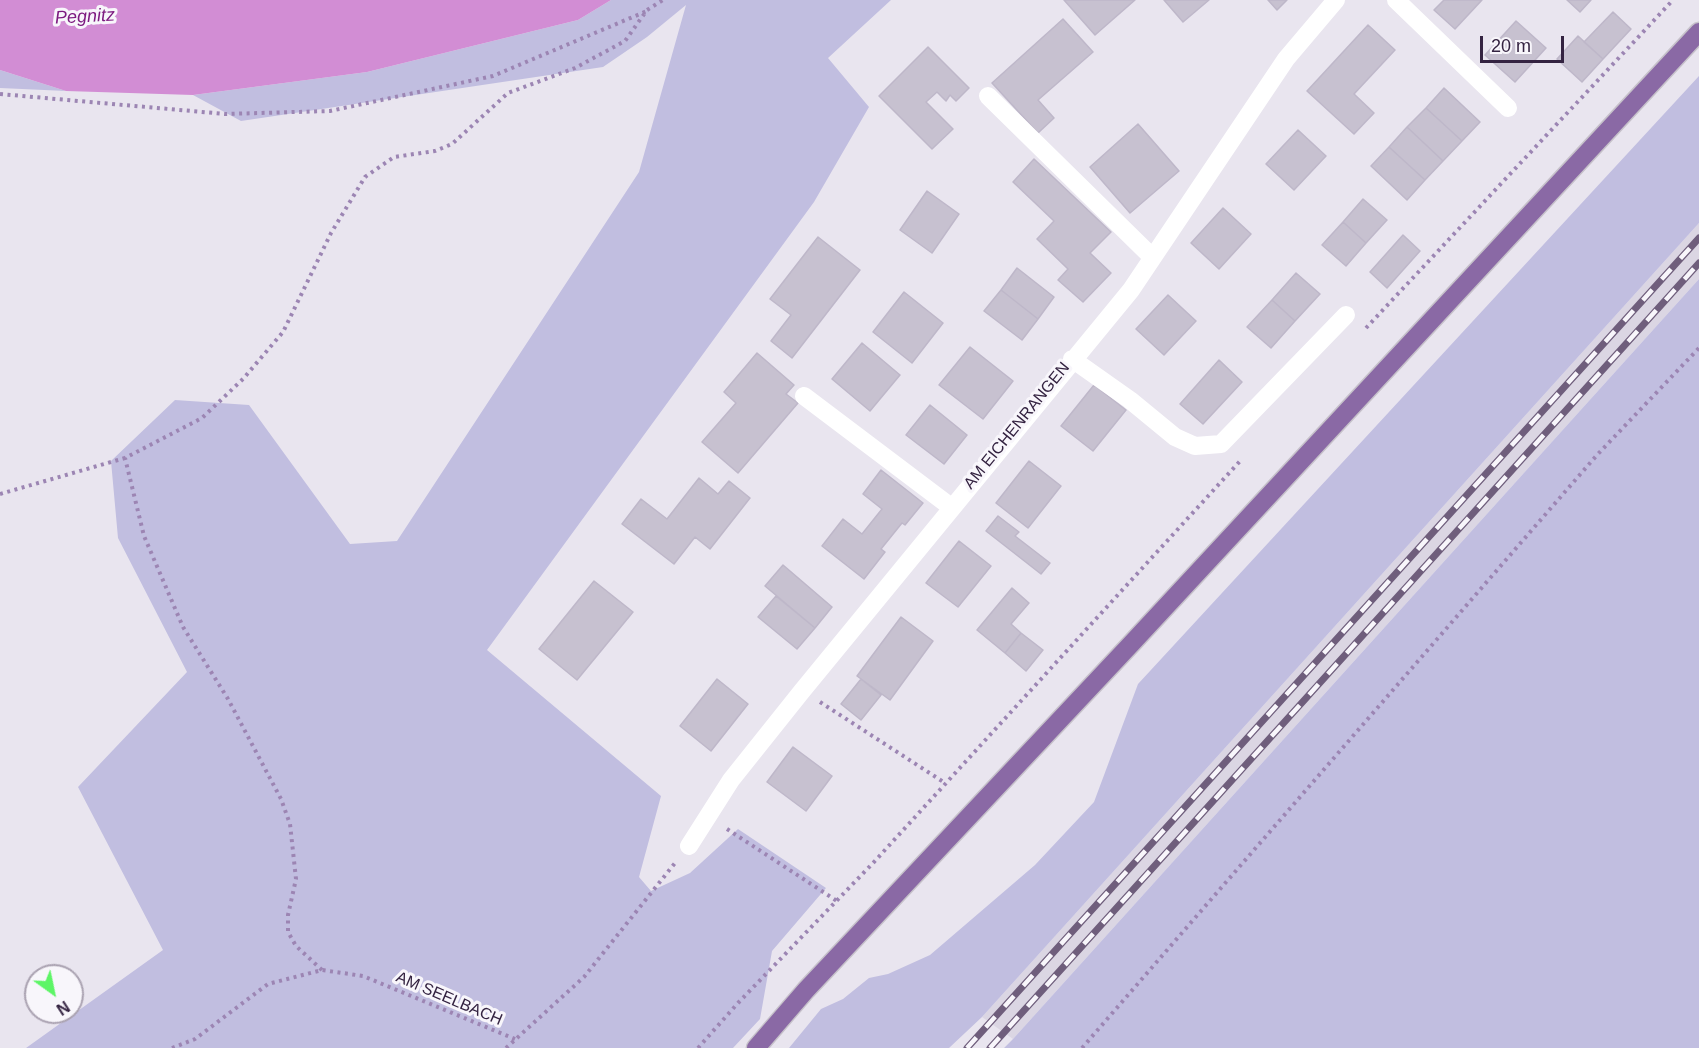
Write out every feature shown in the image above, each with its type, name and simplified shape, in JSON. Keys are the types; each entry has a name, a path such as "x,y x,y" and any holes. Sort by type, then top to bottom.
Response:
{"main road":[{"path":"756,1048 806,990 1132,643 1699,32"}],"street":[{"name":"AM EICHENRANGEN","path":"688,846 731,780 951,507 1131,290 1286,59 1336,0"},
{"path":"1396,0 1508,108"},
{"path":"988,96 1152,257"},
{"path":"1072,359 1130,400 1175,437 1195,446 1221,444 1346,315"},
{"path":"804,396 951,507"}],"path":[{"path":"0,94 225,114 330,111 493,76 647,10 663,0"},
{"path":"1364,330 1673,0"},
{"path":"0,495 125,458 202,418 243,379 283,332 331,233 365,177 394,157 435,151 452,144 508,93 575,68 625,41 647,10"},
{"path":"1082,1048 1597,455 1699,348"},
{"path":"698,1048 738,1003 837,901 1246,455"},
{"path":"125,458 144,536 183,627 228,699 281,799 290,824 296,879 288,915 288,932 296,946 322,970"},
{"path":"802,691 945,783"},
{"path":"708,816 837,901"},
{"name":"AM SEELBACH","path":"172,1048 195,1039 268,984 322,970 363,976 515,1040 584,977 688,846"},
{"path":"506,1048 515,1040"}],"shaded area":[{"path":"611,0 891,0 828,58 869,107 814,202 487,650 661,796 639,877 651,891 690,873 738,829 826,888 772,951 760,1019 733,1048 26,1048 60,1024 84,1024 84,1007 163,950 78,787 187,672 118,538 111,461 175,400 249,405 350,544 397,541 639,172 686,5 647,37 603,67 241,121 193,95 367,72 578,20"},
{"path":"0,70 66,91 0,88"},
{"path":"1699,76 1699,223 982,1017 949,1048 789,1048 821,1009 843,999 869,978 888,974 930,955 1035,865 1094,802 1138,684"},
{"path":"1699,223 1699,279 1013,1039 982,1017"},
{"path":"1699,279 1699,1048 1004,1048 1013,1039"}],"water":[{"name":"Pegnitz","path":"0,0 611,0 578,20 367,72 193,95 66,91 0,70"}],"building":[{"path":"1064,0 1135,0 1095,35"},
{"path":"1164,0 1209,0 1183,22"},
{"path":"1268,0 1287,0 1277,10"},
{"path":"1444,0 1482,0 1455,29 1434,10"},
{"path":"1567,0 1591,0 1580,12"},
{"path":"1613,12 1631,29 1603,59 1584,42"},
{"path":"1063,19 1093,52 1038,100 1054,118 1038,133 992,83"},
{"path":"1516,21 1546,48 1515,82 1485,55"},
{"path":"1368,25 1395,50 1354,94 1374,113 1354,134 1307,91"},
{"path":"1578,36 1603,59 1582,82 1557,59"},
{"path":"928,47 969,88 956,101 950,95 946,101 937,92 926,102 953,129 932,149 879,96"},
{"path":"1444,88 1480,122 1462,141 1426,108"},
{"path":"1426,108 1462,141 1443,161 1407,127"},
{"path":"1138,124 1179,171 1130,213 1090,167"},
{"path":"1407,127 1443,161 1425,180 1389,147"},
{"path":"1298,130 1326,156 1294,190 1266,164"},
{"path":"1389,147 1425,180 1407,200 1371,166"},
{"path":"1034,159 1111,232 1090,253 1111,273 1083,302 1058,280 1068,269 1037,239 1054,221 1013,182"},
{"path":"927,191 959,214 932,253 900,230"},
{"path":"1363,199 1387,220 1366,243 1343,222"},
{"path":"1223,208 1251,234 1219,269 1191,243"},
{"path":"1343,222 1366,243 1346,266 1322,245"},
{"path":"1403,235 1420,251 1387,288 1370,272"},
{"path":"818,237 860,270 792,358 771,341 791,315 770,299"},
{"path":"1017,268 1054,297 1038,319 1001,290"},
{"path":"1296,273 1320,294 1295,321 1272,300"},
{"path":"1001,290 1038,319 1022,340 984,311"},
{"path":"904,292 943,323 912,363 873,332"},
{"path":"1168,295 1196,321 1164,355 1136,329"},
{"path":"1272,300 1295,321 1271,348 1247,327"},
{"path":"862,343 900,375 870,411 832,379"},
{"path":"970,347 1013,381 983,419 939,385"},
{"path":"757,353 794,385 786,394 798,403 738,473 702,442 736,403 724,392"},
{"path":"1219,360 1242,382 1203,424 1180,404"},
{"path":"1094,385 1126,410 1093,451 1061,426"},
{"path":"930,405 967,435 944,464 906,435"},
{"path":"1029,461 1061,486 1028,528 996,503"},
{"path":"881,470 923,503 905,525 902,523 881,549 885,552 864,579 822,546 843,519 862,534 882,509 863,494"},
{"path":"699,478 718,494 729,481 750,498 710,549 695,537 674,564 622,524 641,499 667,519"},
{"path":"998,516 1019,532 1015,536 1050,563 1041,574 986,531"},
{"path":"959,541 991,566 958,607 926,583"},
{"path":"783,565 832,607 815,628 765,586"},
{"path":"594,581 633,612 577,680 539,649"},
{"path":"1012,588 1029,603 1011,624 1021,633 1005,653 977,630"},
{"path":"776,596 815,628 797,649 758,617"},
{"path":"901,617 933,641 890,700 857,676"},
{"path":"1021,633 1043,650 1026,671 1005,653"},
{"path":"717,679 748,704 711,751 680,726"},
{"path":"861,679 881,695 861,720 841,704"},
{"path":"793,747 832,776 806,811 767,782"}],"railway":[{"path":"967,1048 1699,238"},
{"path":"990,1048 1699,263"}]}
